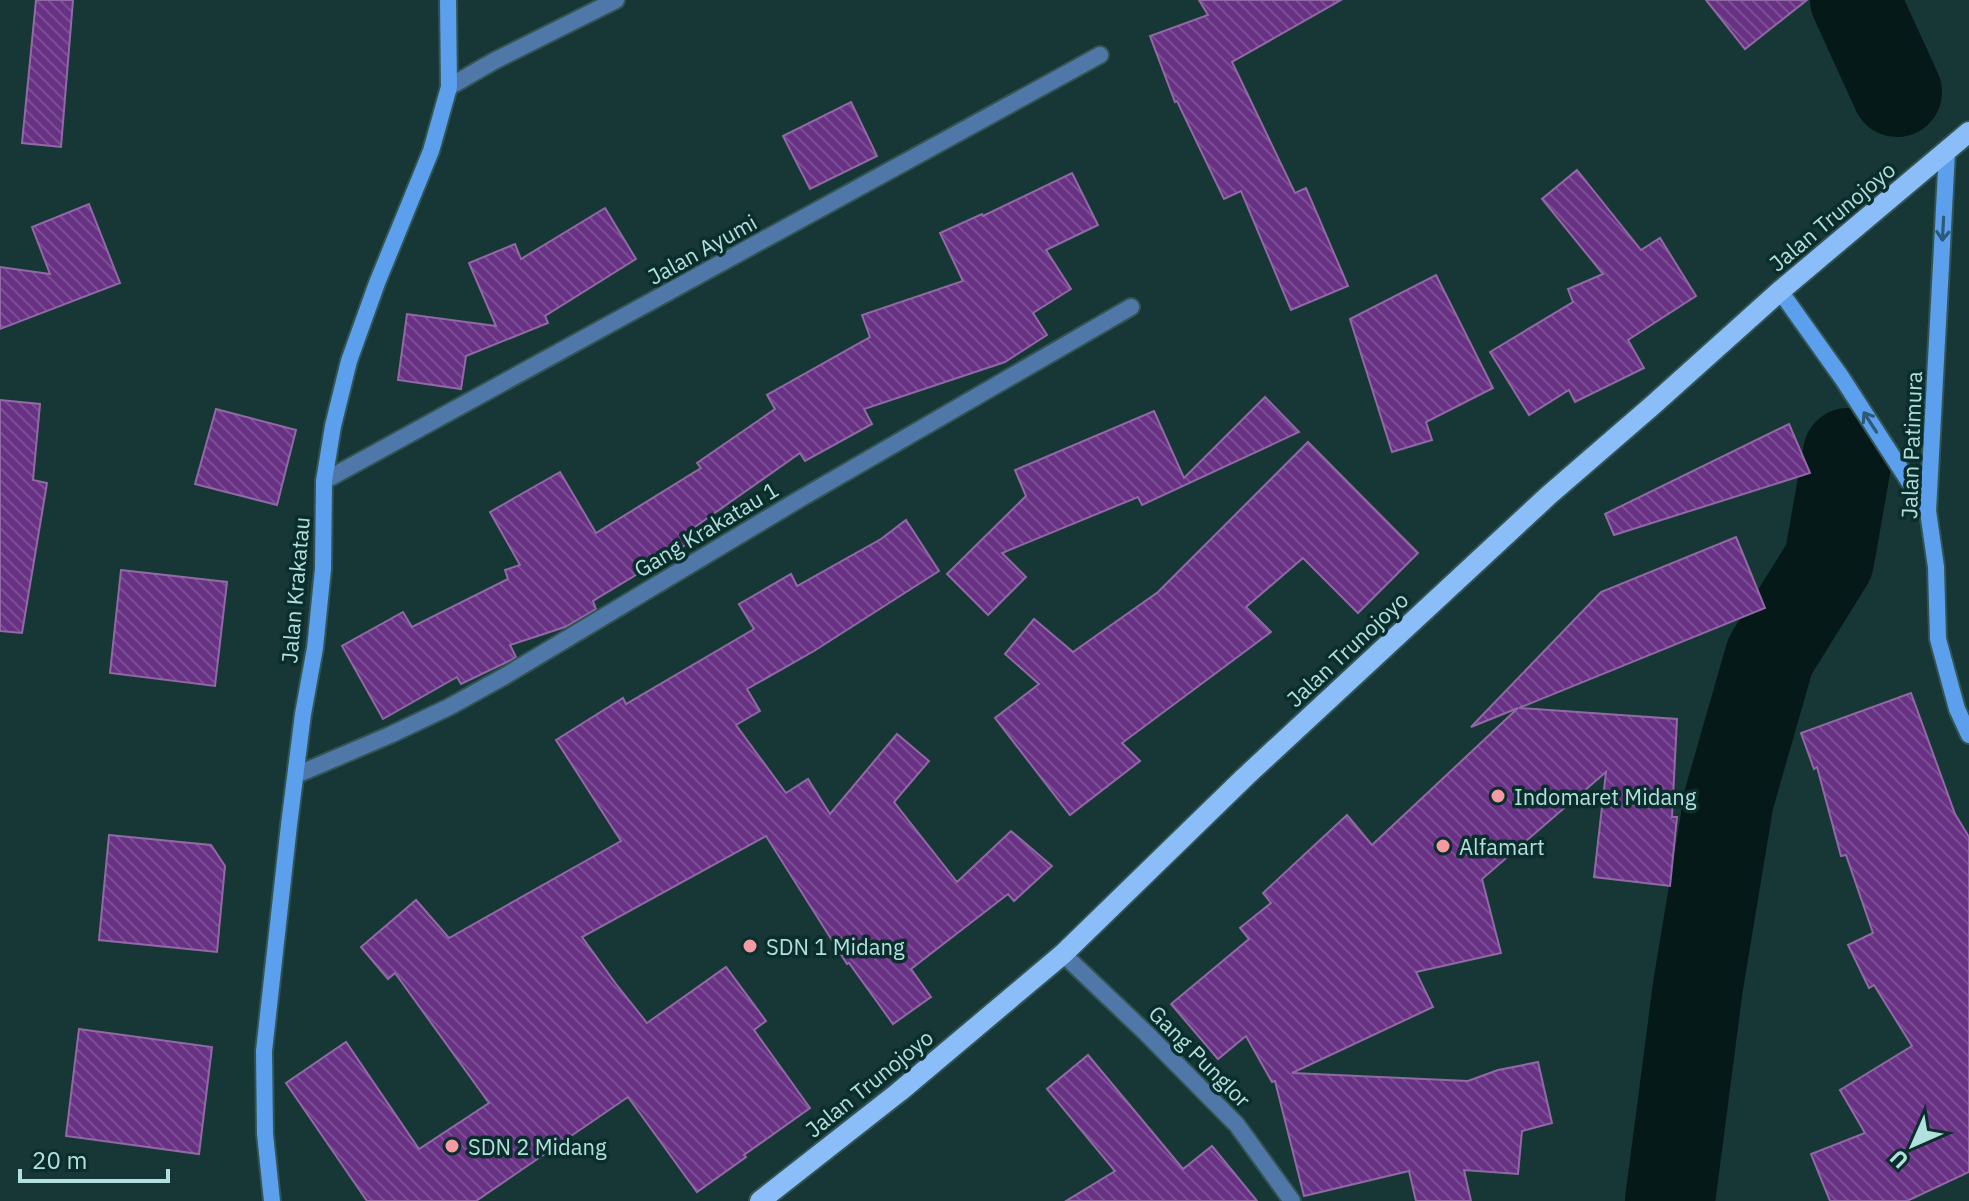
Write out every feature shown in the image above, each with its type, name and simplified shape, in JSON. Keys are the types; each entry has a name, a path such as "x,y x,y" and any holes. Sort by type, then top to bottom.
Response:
{"main road":[{"name":"Jalan Trunojoyo","path":"760,1201 899,1092 1063,954 1245,777 1549,495 1780,291 1969,132"}],"street":[{"name":"Jalan Krakatau","path":"272,1201 265,1134 264,1051 303,714 315,648 323,569 324,481 333,426 349,361 431,151 449,87 448,0"},
{"path":"449,87 616,0"},
{"name":"Jalan Ayumi","path":"324,481 1100,55"},
{"name":"Jalan Patimura","path":"1947,152 1928,511 1936,567 1938,639 1957,709 1969,735"},
{"path":"1780,291 1842,378 1928,511"},
{"name":"Gang Krakatau 1","path":"296,775 390,735 505,676 798,500 1131,307"},
{"name":"Gang Punglor","path":"1063,954 1237,1125 1292,1201"}],"building":[{"path":"36,0 73,0 61,147 22,143"},
{"path":"1199,0 1341,0 1232,62 1295,193 1306,188 1348,286 1291,310 1241,191 1224,199 1175,102 1150,36 1208,15"},
{"path":"1706,0 1807,0 1745,49"},
{"path":"851,102 877,156 810,189 783,136"},
{"path":"1577,170 1641,250 1660,238 1696,296 1628,340 1644,368 1575,402 1569,390 1529,415 1490,352 1573,302 1568,289 1603,274 1542,199"},
{"path":"1072,173 1098,225 1046,250 1071,289 1033,313 1047,335 1005,362 864,409 872,424 805,461 800,453 682,536 687,544 593,601 596,609 565,627 510,645 516,657 461,684 457,677 383,719 342,646 403,612 412,627 508,579 505,570 520,565 490,512 560,472 596,533 701,468 697,463 775,409 767,395 870,337 862,315 963,281 940,233"},
{"path":"89,204 120,283 0,329 0,267 50,274 32,227"},
{"path":"605,208 636,259 545,316 548,323 466,356 461,389 398,380 407,314 496,326 469,263 515,244 521,259"},
{"path":"1436,275 1493,388 1426,422 1432,440 1392,452 1350,319"},
{"path":"1265,397 1299,432 1142,505 1138,497 1002,553 1026,577 988,615 947,574 1026,496 1015,470 1154,411 1184,478"},
{"path":"0,400 40,404 33,480 47,483 22,633 0,631"},
{"path":"216,409 296,430 277,505 195,484"},
{"path":"1789,424 1810,473 1614,535 1605,514"},
{"path":"1308,442 1418,553 1358,613 1303,558 1246,607 1271,632 1122,743 1140,761 1070,815 995,718 1039,684 1005,654 1034,619 1073,652 1158,592"},
{"path":"906,520 939,571 814,651 747,689 760,711 736,725 786,793 808,779 830,814 897,734 929,761 894,802 957,882 1011,831 1052,866 1014,901 1008,894 911,969 931,997 893,1024 847,964 766,836 582,937 647,1023 726,967 766,1021 754,1030 810,1108 697,1192 628,1097 476,1201 367,1201 286,1083 346,1042 419,1149 489,1103 395,973 388,979 361,947 416,900 449,938 621,841 556,740 623,698 626,704 754,629 739,604 791,574 797,586 881,539"},
{"path":"1736,537 1765,608 1519,708 1677,719 1672,817 1677,817 1670,886 1594,877 1606,772 1482,879 1501,953 1416,972 1433,1007 1292,1073 1468,1081 1498,1070 1538,1062 1552,1123 1522,1131 1518,1174 1464,1170 1471,1201 1416,1201 1409,1171 1304,1196 1275,1081 1272,1082 1246,1036 1218,1059 1171,1004 1249,939 1240,928 1271,903 1263,893 1347,815 1372,845 1518,708 1471,727 1601,592"},
{"path":"121,570 227,582 215,686 110,673"},
{"path":"1911,693 1955,814 1969,837 1969,1172 1907,1201 1830,1201 1811,1154 1865,1133 1840,1090 1912,1046 1874,985 1869,988 1848,945 1873,933 1846,855 1841,856 1817,767 1814,769 1801,733"},
{"path":"109,835 211,845 225,866 217,952 99,940"},
{"path":"79,1029 212,1047 199,1154 66,1136"},
{"path":"1088,1055 1183,1169 1212,1146 1257,1201 1066,1201 1115,1171 1047,1089"}],"waterway":[{"path":"1855,0 1897,92"},
{"path":"1670,1201 1698,986 1729,799 1770,656 1829,561 1848,453"}],"place":[{"name":"Indomaret Midang","path":"1498,796"},
{"name":"Alfamart","path":"1443,846"},
{"name":"SDN 1 Midang","path":"750,946"},
{"name":"SDN 2 Midang","path":"452,1146"}]}
